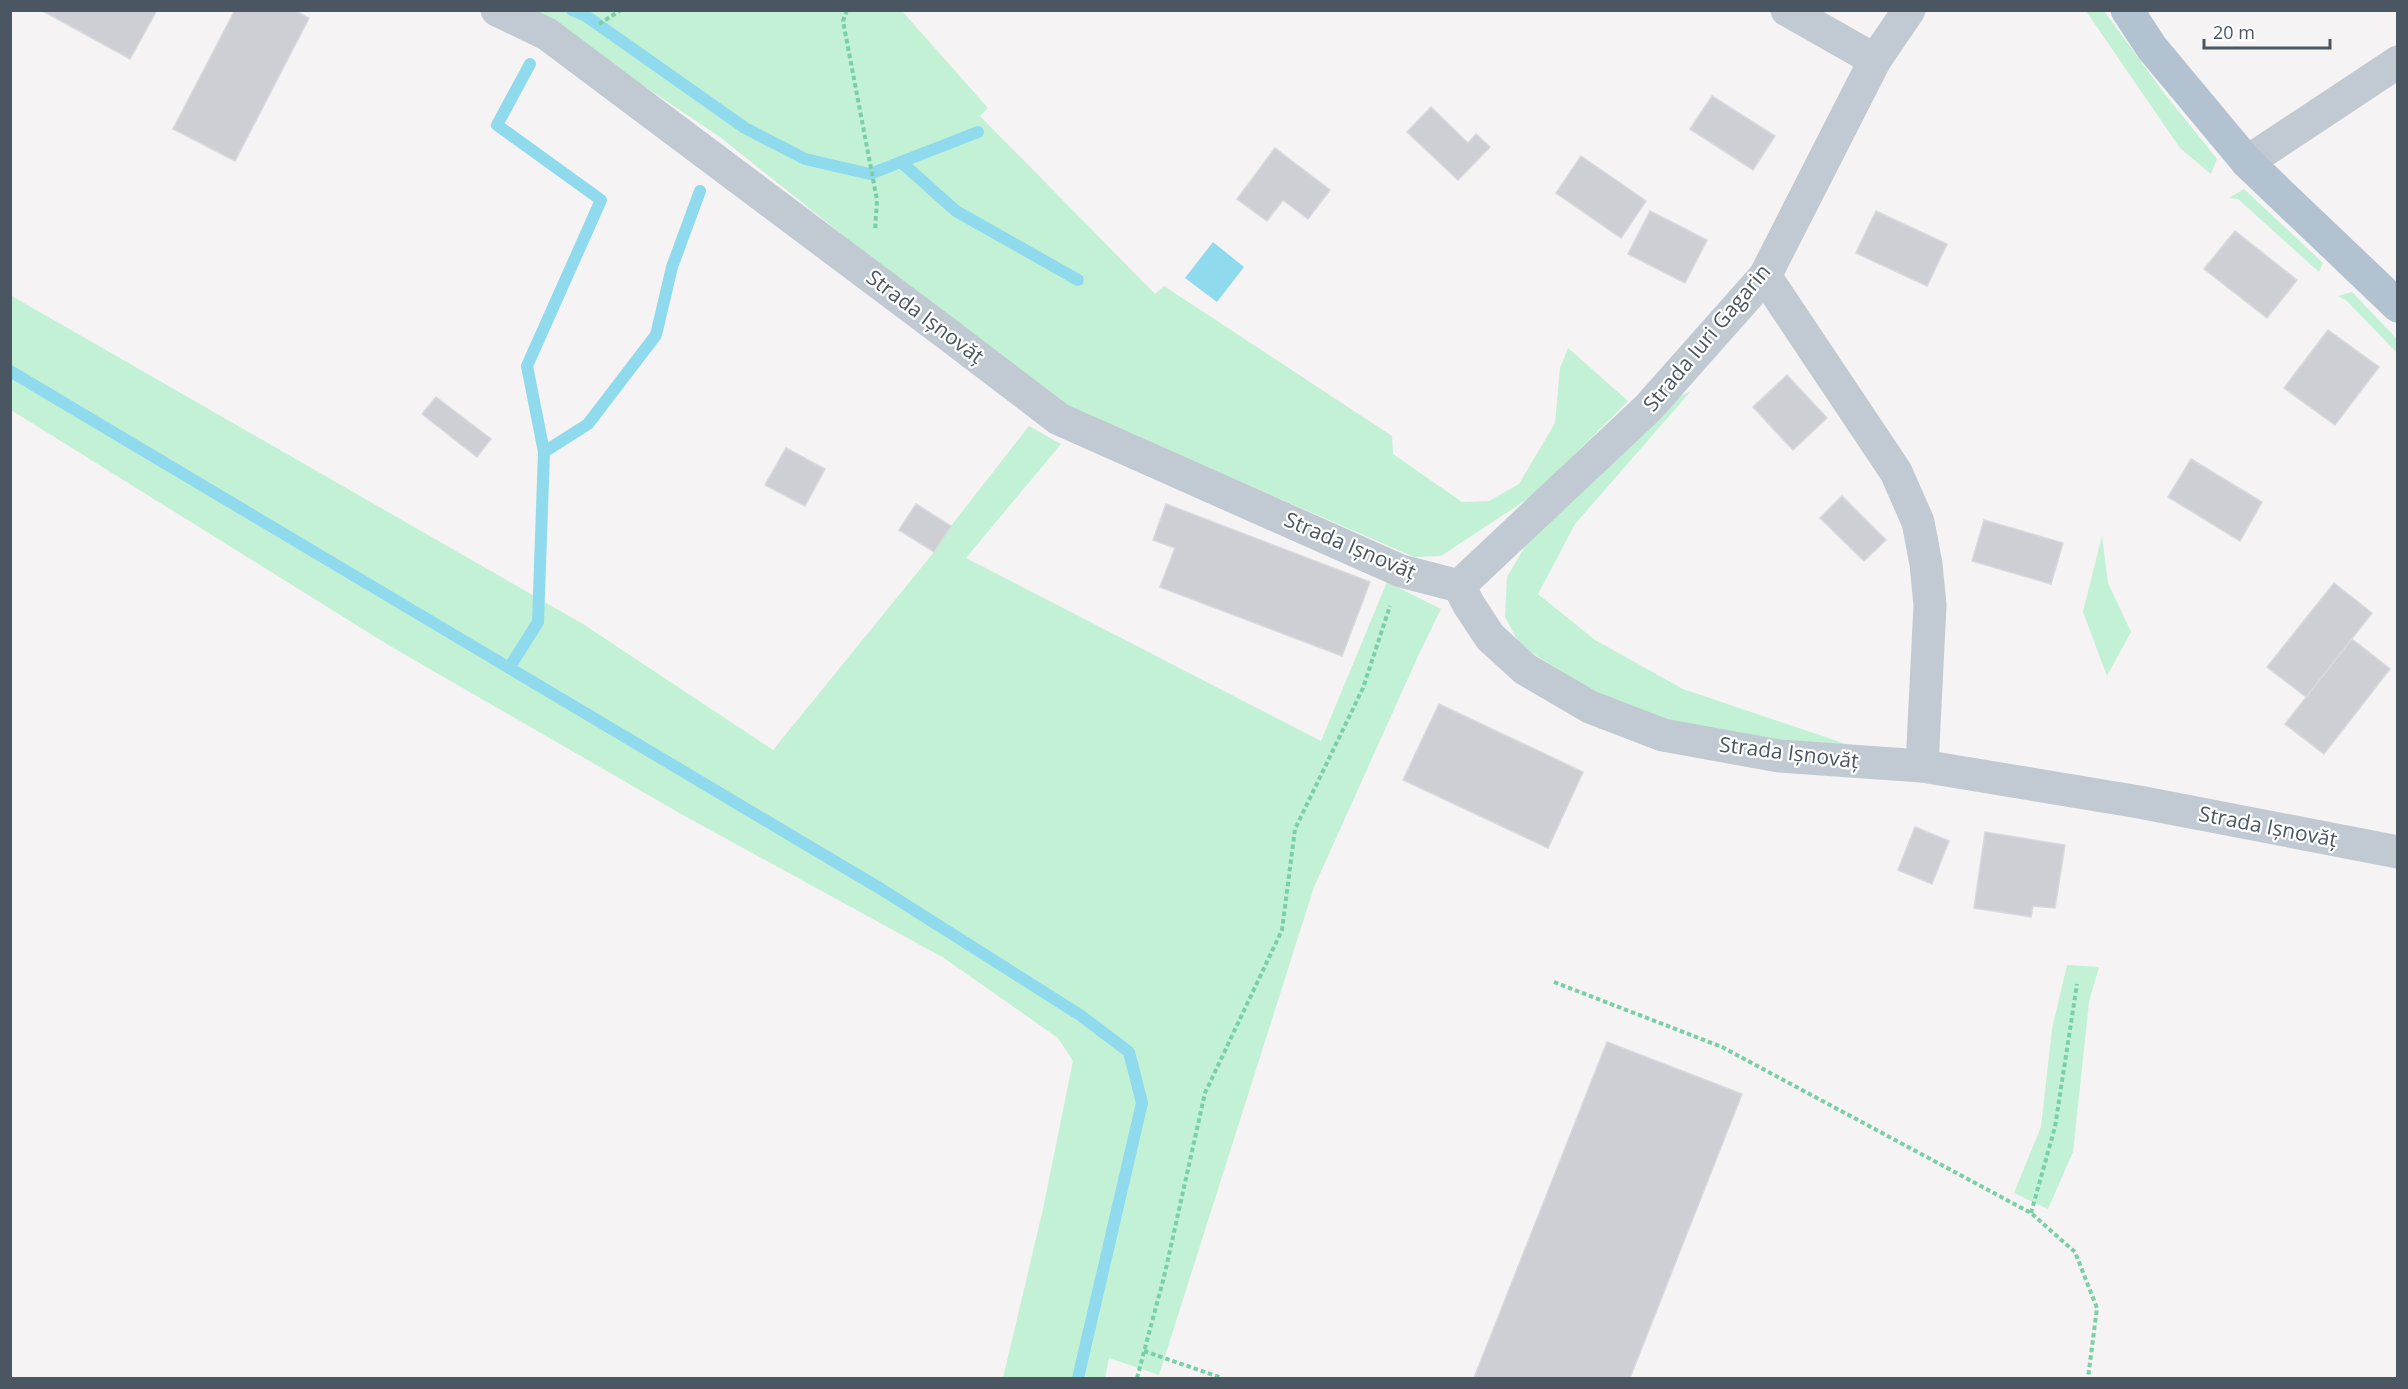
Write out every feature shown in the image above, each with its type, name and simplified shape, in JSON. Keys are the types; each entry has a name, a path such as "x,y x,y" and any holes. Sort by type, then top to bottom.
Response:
{"main road":[{"path":"2127,10 2152,48 2247,162 2397,306"}],"street":[{"name":"Strada Ișnovăț","path":"497,10 547,34 1059,419 1401,571 1459,586 1490,637 1525,669 1590,707 1663,735 1779,756 1922,766 2139,802 2397,852"},
{"path":"1787,10 1875,60"},
{"name":"Strada Iuri Gagarin","path":"1459,586 1648,408 1765,276 1875,60 1909,10"},
{"path":"2247,162 2397,62"},
{"path":"1765,276 1896,472 1918,522 1926,564 1930,605 1922,766"}],"path":[{"path":"608,18 621,10"},
{"path":"847,10 843,21 877,200"},
{"path":"1137,1378 1164,1277 1205,1093 1282,930 1294,829 1363,688 1401,571"},
{"path":"1554,982 1722,1047 2031,1213 2075,1252 2097,1308 2088,1378"},
{"path":"2031,1213 2055,1127 2077,984"},
{"path":"1144,1351 1222,1378"}],"green space":[{"path":"532,11 902,11 988,108 980,116 1155,294 1164,286 1392,436 1393,454 1462,502 1489,501 1519,484 1555,423 1560,368 1568,348 1628,401 1535,494 1441,556 1414,557 1071,408 958,327 720,137"},
{"path":"2086,11 2104,11 2164,93 2217,159 2211,174 2180,148"},
{"path":"2244,189 2323,263 2319,272 2238,199 2229,198"},
{"path":"2352,292 2397,339 2397,353 2346,300 2338,296"},
{"path":"10,295 583,624 773,750 934,552 951,526 1029,426 1061,444 966,558 1321,741 1387,582 1441,609 1314,887 1159,1375 1109,1358 1105,1378 1003,1378 1043,1209 1073,1061 1058,1038 944,958 683,815 390,646 11,410"},
{"path":"1691,391 1575,524 1538,594 1595,640 1683,689 1861,749 1852,753 1693,732 1612,704 1520,645 1505,617 1507,577 1527,543 1678,397"},
{"path":"2102,536 2108,583 2131,632 2107,676 2083,612"},
{"path":"2067,965 2099,967 2089,1002 2073,1152 2048,1209 2014,1193 2041,1127 2052,1029"}],"water":[{"path":"1213,242 1244,267 1217,302 1185,278"}],"building":[{"path":"41,10 157,10 130,59"},
{"path":"235,10 294,10 309,18 235,161 173,129"},
{"path":"1712,96 1775,136 1753,170 1690,129"},
{"path":"1431,107 1468,143 1476,134 1490,147 1458,180 1407,132"},
{"path":"1275,148 1330,190 1308,219 1283,200 1267,221 1237,199"},
{"path":"1581,156 1646,201 1621,238 1556,193"},
{"path":"1650,211 1707,240 1685,283 1628,254"},
{"path":"1876,211 1947,244 1927,286 1856,253"},
{"path":"2235,231 2297,280 2267,318 2204,269"},
{"path":"2328,330 2379,367 2335,425 2284,388"},
{"path":"1787,375 1827,418 1793,450 1753,407"},
{"path":"436,397 491,439 477,457 422,414"},
{"path":"786,448 825,469 805,506 765,485"},
{"path":"2191,459 2262,502 2240,541 2168,497"},
{"path":"1842,496 1886,540 1864,561 1820,518"},
{"path":"916,504 951,526 934,552 899,530"},
{"path":"1166,504 1370,582 1342,656 1160,587 1175,548 1153,540"},
{"path":"1984,520 2063,543 2051,584 1972,561"},
{"path":"2334,583 2372,613 2306,697 2267,667"},
{"path":"2352,639 2390,669 2324,754 2285,724"},
{"path":"1439,704 1583,772 1548,848 1403,780"},
{"path":"1915,827 1949,841 1932,884 1898,870"},
{"path":"1985,832 2065,845 2055,908 2033,906 2031,917 1974,908"},
{"path":"1607,1042 1742,1094 1630,1378 1474,1378"}],"waterway":[{"path":"572,10 586,16 745,128 805,159 870,174 978,132"},
{"path":"509,668 538,622 544,452 527,366 601,200 497,125 530,64"},
{"path":"901,162 956,211 1078,280"},
{"path":"544,452 588,424 656,335 672,267 700,191"},
{"path":"10,371 881,889 1080,1015 1129,1052 1142,1103 1078,1378"}]}
